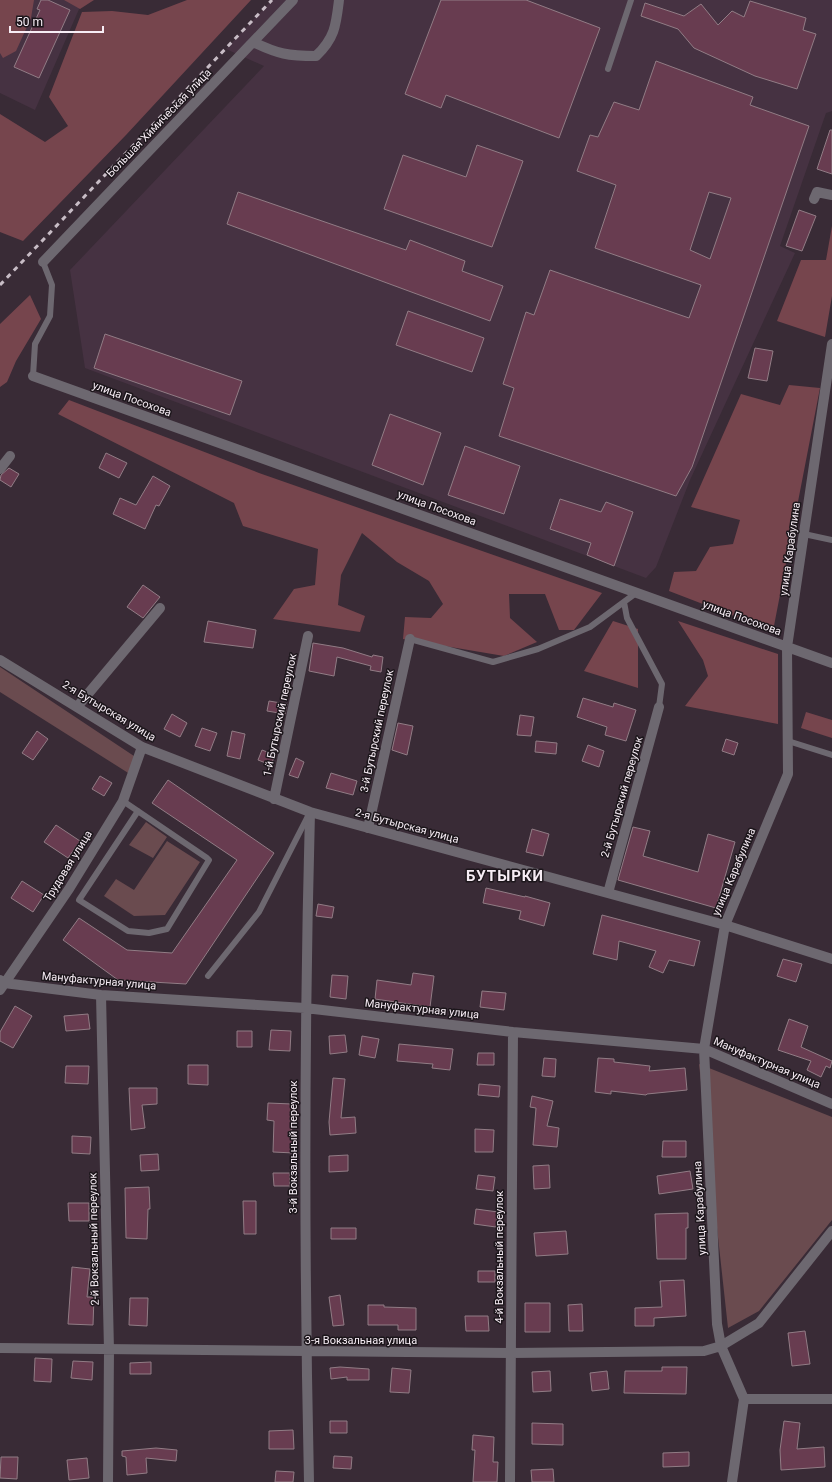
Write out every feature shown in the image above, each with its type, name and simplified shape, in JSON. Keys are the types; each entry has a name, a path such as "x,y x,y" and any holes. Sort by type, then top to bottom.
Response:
{"street":[{"name":"Большая Химическая улица","path":"43,262 293,0"},
{"path":"253,42 275,53 291,56 316,56 327,46 336,28 339,0"},
{"path":"814,199 817,192 832,195"},
{"name":"улица Карабулина","path":"744,1399 721,1346 717,1324 704,1049 725,925 788,774 787,647 832,344"},
{"name":"улица Посохова","path":"34,376 832,663"},
{"path":"0,469 10,456"},
{"path":"77,707 160,608"},
{"name":"1-й Бутырский переулок","path":"274,799 308,636"},
{"name":"3-й Бутырский переулок","path":"368,828 410,639"},
{"name":"2-я Бутырская улица","path":"0,660 142,747 310,812 725,925 832,959"},
{"name":"2-й Бутырский переулок","path":"608,893 659,708"},
{"name":"Трудовая улица","path":"1,984 69,889 123,801 142,747"},
{"name":"3-й Вокзальный переулок","path":"309,1482 306,1352 305,1008 310,812"},
{"name":"Мануфактурная улица","path":"1,984 101,995 305,1008 513,1032 704,1049 832,1104"},
{"name":"2-й Вокзальный переулок","path":"101,995 109,1350 108,1482"},
{"name":"4-й Вокзальный переулок","path":"510,1482 513,1032"},
{"name":"3-я Вокзальная улица","path":"0,1348 511,1353 704,1351 721,1346 759,1323 832,1231"},
{"path":"732,1482 744,1399 832,1398"}],"lane":[{"path":"608,69 631,0"},
{"path":"34,376 35,344 50,316 52,285 43,262"},
{"path":"804,534 832,540"},
{"path":"410,639 493,662 538,649 590,627 636,592"},
{"path":"624,602 627,618 662,684 659,708"},
{"path":"788,741 832,755"},
{"path":"123,801 138,811 209,860 167,929 149,933 128,932 79,900 138,811"},
{"path":"208,976 259,912 310,812"}],"shaded area":[{"path":"0,0 83,0 35,110 0,93"},
{"path":"0,0 34,0 31,18 16,51 3,58 0,53"},
{"path":"64,0 94,0 80,9"},
{"path":"187,0 251,0 126,135 23,241 0,232 0,114 45,142 68,126 49,97 82,12 112,11 148,15"},
{"path":"272,0 832,0 832,111 826,113 780,246 795,253 690,480 656,567 646,578 85,368 70,270 264,66 226,49"},
{"path":"832,226 832,296 825,337 777,321 801,260 826,260"},
{"path":"30,295 41,319 16,361 7,382 0,387 0,324"},
{"path":"789,385 820,388 773,631 669,591 674,572 696,571 710,547 733,544 740,520 691,507 741,394 780,405"},
{"path":"69,400 259,473 602,593 574,630 559,630 545,594 509,594 510,618 537,642 504,656 403,639 405,617 431,618 443,604 429,581 397,562 362,533 341,575 338,605 365,616 360,632 273,619 294,589 315,585 318,549 243,526 234,503 58,414"},
{"path":"613,621 638,629 638,688 584,671"},
{"path":"678,621 778,654 778,724 685,706 708,676 703,660"},
{"path":"0,667 137,758 133,776 0,692"},
{"path":"806,712 832,720 832,738 801,728"},
{"path":"146,822 167,837 153,858 129,845"},
{"path":"167,841 200,862 165,915 134,916 104,896 116,879 134,890"},
{"path":"699,1064 832,1117 832,1220 759,1311 728,1328"}],"building":[{"path":"41,0 48,0 70,10 39,78 14,67 40,10 37,9"},
{"path":"441,0 526,0 600,28 559,138 446,95 441,108 405,94"},
{"path":"750,1 806,18 803,30 816,34 797,89 755,76 694,48 678,29 641,16 645,3 684,16 701,4 718,25 732,11 744,17"},
{"path":"656,61 753,97 750,105 809,126 692,467 676,496 499,436 514,388 503,384 526,312 534,315 550,270 689,318 701,285 595,248 616,185 577,171 590,135 598,137 614,102 639,110","holes":["709,192 731,198 710,259 690,250"]},
{"path":"830,130 832,130 832,174 817,169"},
{"path":"477,145 523,161 492,247 384,209 403,155 466,177"},
{"path":"238,192 406,250 410,240 465,261 462,271 503,286 490,321 227,224"},
{"path":"799,210 816,216 802,251 786,246"},
{"path":"408,311 484,338 472,372 396,345"},
{"path":"105,334 242,381 230,415 94,368"},
{"path":"755,348 773,351 767,381 748,378"},
{"path":"390,414 441,433 423,485 372,465"},
{"path":"465,446 520,466 504,514 448,495"},
{"path":"106,453 127,463 119,478 99,468"},
{"path":"9,468 19,474 11,487 0,480 1,475"},
{"path":"153,476 170,486 159,506 156,505 145,529 113,514 120,498 136,505"},
{"path":"560,499 601,512 606,502 633,512 614,566 587,555 591,543 550,529"},
{"path":"143,585 160,597 143,618 127,607"},
{"path":"208,621 256,630 253,648 204,642"},
{"path":"313,643 343,648 372,657 373,655 383,657 381,672 370,670 371,666 337,657 334,676 309,671"},
{"path":"583,698 613,707 614,703 636,710 626,741 605,735 607,727 577,717"},
{"path":"269,701 287,704 285,714 267,711"},
{"path":"172,714 187,723 180,737 164,729"},
{"path":"520,715 534,717 531,736 517,735"},
{"path":"398,723 413,726 407,755 392,750"},
{"path":"202,728 217,733 210,751 195,746"},
{"path":"37,731 48,739 33,760 22,753"},
{"path":"232,731 245,734 240,759 227,756"},
{"path":"726,739 738,743 734,755 722,751"},
{"path":"536,741 557,743 556,754 535,752"},
{"path":"588,745 604,751 599,767 582,761"},
{"path":"262,750 275,755 271,765 258,760"},
{"path":"296,758 304,762 298,778 289,775"},
{"path":"331,773 357,781 353,795 326,788"},
{"path":"100,776 112,783 104,796 92,789"},
{"path":"168,780 274,853 186,984 118,980 63,940 79,918 127,950 172,953 237,860 152,803"},
{"path":"56,825 80,841 68,858 44,842"},
{"path":"633,827 650,831 643,856 698,872 708,834 735,842 716,908 618,880"},
{"path":"532,829 549,834 543,856 526,852"},
{"path":"22,881 44,895 33,912 11,898"},
{"path":"486,888 550,903 544,926 519,919 521,911 483,903"},
{"path":"318,904 334,907 332,918 316,916"},
{"path":"602,915 700,941 694,966 669,960 663,973 649,967 656,951 619,941 617,960 593,954"},
{"path":"783,959 802,964 796,982 777,976"},
{"path":"413,973 434,976 430,1007 375,999 377,980 411,985"},
{"path":"332,975 348,976 346,999 330,997"},
{"path":"482,991 506,993 504,1010 480,1007"},
{"path":"15,1006 32,1016 13,1048 0,1041 0,1032"},
{"path":"88,1014 90,1029 66,1031 64,1016"},
{"path":"789,1019 808,1026 801,1047 832,1061 830,1068 826,1066 821,1077 807,1070 811,1061 778,1050"},
{"path":"271,1030 291,1031 290,1051 269,1050"},
{"path":"237,1031 252,1031 252,1047 237,1047"},
{"path":"345,1035 347,1052 330,1054 329,1036"},
{"path":"362,1036 379,1039 375,1058 359,1055"},
{"path":"399,1044 453,1049 450,1070 432,1068 433,1064 397,1061"},
{"path":"478,1053 494,1053 494,1065 477,1065"},
{"path":"544,1058 556,1059 555,1077 542,1076"},
{"path":"598,1058 614,1059 614,1062 650,1066 649,1071 685,1068 687,1090 646,1095 611,1091 611,1094 595,1092"},
{"path":"188,1065 208,1065 208,1085 188,1084"},
{"path":"66,1066 89,1066 88,1084 65,1083"},
{"path":"333,1078 345,1079 341,1118 355,1117 356,1133 330,1135 329,1122"},
{"path":"479,1084 500,1086 499,1097 478,1095"},
{"path":"129,1088 157,1088 157,1104 142,1105 145,1128 131,1130"},
{"path":"532,1096 553,1101 547,1126 559,1128 557,1147 533,1145 536,1108 530,1107"},
{"path":"268,1103 292,1104 291,1139 295,1139 294,1153 273,1152 274,1121 267,1120"},
{"path":"475,1129 494,1130 493,1152 475,1152"},
{"path":"72,1136 91,1137 90,1154 72,1153"},
{"path":"663,1141 686,1141 686,1157 662,1157"},
{"path":"158,1154 159,1170 141,1171 140,1155"},
{"path":"348,1155 348,1171 329,1172 329,1156"},
{"path":"549,1165 550,1188 534,1189 533,1166"},
{"path":"690,1171 693,1189 659,1194 657,1176"},
{"path":"273,1173 290,1173 290,1186 274,1186"},
{"path":"478,1175 495,1177 493,1191 476,1189"},
{"path":"149,1187 150,1209 148,1209 147,1239 126,1238 125,1188"},
{"path":"243,1201 256,1201 256,1234 244,1234"},
{"path":"68,1203 89,1203 89,1221 69,1221"},
{"path":"476,1209 498,1212 496,1227 474,1224"},
{"path":"688,1213 688,1228 686,1228 686,1259 657,1259 655,1214"},
{"path":"331,1228 356,1228 356,1239 331,1239"},
{"path":"566,1231 568,1254 536,1256 534,1233"},
{"path":"72,1267 90,1269 87,1297 94,1297 93,1325 68,1324"},
{"path":"478,1271 495,1271 495,1282 478,1282"},
{"path":"684,1280 686,1316 654,1318 654,1326 635,1326 635,1308 662,1307 660,1281"},
{"path":"340,1295 344,1325 333,1326 329,1297"},
{"path":"130,1298 148,1298 147,1326 129,1325"},
{"path":"525,1303 550,1303 550,1332 525,1332"},
{"path":"582,1304 583,1331 569,1331 568,1305"},
{"path":"368,1305 416,1308 416,1330 398,1330 398,1325 368,1325"},
{"path":"465,1316 488,1316 489,1331 466,1331"},
{"path":"805,1331 810,1364 792,1366 788,1333"},
{"path":"35,1358 52,1359 51,1382 34,1381"},
{"path":"73,1361 93,1362 92,1380 71,1378"},
{"path":"151,1362 151,1374 130,1374 130,1363"},
{"path":"340,1367 369,1369 369,1380 347,1380 347,1377 331,1379 330,1368"},
{"path":"662,1367 687,1367 686,1394 624,1393 625,1371 662,1371"},
{"path":"392,1368 411,1370 409,1393 390,1392"},
{"path":"550,1371 551,1391 533,1392 532,1372"},
{"path":"607,1371 609,1389 592,1391 590,1373"},
{"path":"330,1421 347,1421 347,1433 330,1433"},
{"path":"784,1421 800,1423 797,1449 824,1447 825,1467 781,1470 780,1450"},
{"path":"532,1423 563,1424 563,1445 532,1444"},
{"path":"293,1430 294,1449 269,1449 269,1431"},
{"path":"473,1435 494,1437 493,1462 498,1462 497,1482 473,1482 475,1450 472,1450"},
{"path":"156,1448 177,1450 176,1461 146,1458 147,1473 127,1475 126,1457 122,1456 122,1451"},
{"path":"689,1452 689,1466 663,1467 663,1453"},
{"path":"334,1456 352,1457 351,1469 333,1468"},
{"path":"1,1457 18,1457 17,1479 0,1478"},
{"path":"87,1458 89,1478 69,1480 67,1460"},
{"path":"553,1469 554,1482 532,1482 531,1470"},
{"path":"276,1471 294,1472 293,1482 275,1482"}],"railway":[{"path":"0,285 272,0"}],"district":[{"name":"БУТЫРКИ","path":"505,876"}]}
